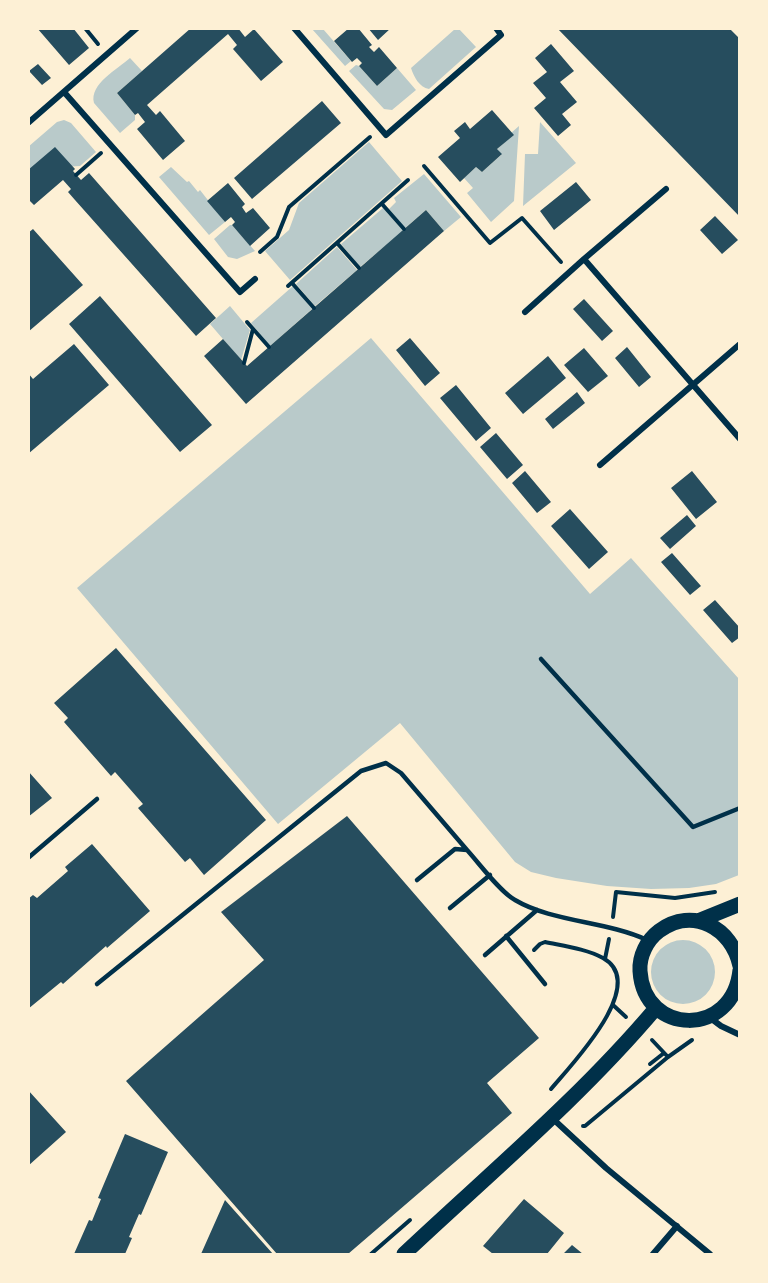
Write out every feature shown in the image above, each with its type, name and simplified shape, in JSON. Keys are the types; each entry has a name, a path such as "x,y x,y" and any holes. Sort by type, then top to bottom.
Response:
{"main road":[{"path":"698,921 723,933 734,947 740,968 737,998 709,1017 698,1020 681,1020 668,1016 656,1008 641,983 641,960 649,942 668,925 698,921 740,904"},
{"path":"404,1254 551,1118 602,1068 656,1008"}],"street":[{"path":"28,123 138,28"},
{"path":"294,28 386,135 501,35 496,28"},
{"path":"64,93 240,292 255,279"},
{"path":"525,312 666,189"},
{"path":"584,259 740,440"},
{"path":"600,465 740,344"},
{"path":"709,1017 740,1035"},
{"path":"551,1118 606,1168 710,1254"},
{"path":"653,1254 677,1226"}],"lane":[{"path":"541,659 693,827 740,808"},
{"path":"97,984 361,771 386,763 401,773 513,899 537,910 630,933 649,942"},
{"path":"28,858 97,799"},
{"path":"417,880 455,849 467,849"},
{"path":"450,908 490,875"},
{"path":"485,955 537,910"},
{"path":"506,936 545,984"}],"path":[{"path":"260,252 277,237 289,207 370,136"},
{"path":"76,175 101,152"},
{"path":"424,166 490,243 522,218 570,272"},
{"path":"314,308 290,284 408,180"},
{"path":"382,204 404,229"},
{"path":"337,243 359,268"},
{"path":"247,322 269,347"},
{"path":"244,363 253,329"},
{"path":"615,899 616,892 675,898 717,892"},
{"path":"525,959 545,942 605,959 614,967 619,977 619,988 604,1022 549,1091"},
{"path":"605,959 606,951"},
{"path":"613,1005 618,1010"},
{"path":"585,1126 664,1053 650,1064"},
{"path":"370,1254 379,1250 418,1212"}],"shaded area":[{"path":"312,29 323,29 351,61 345,66"},
{"path":"455,29 459,29 476,47 429,89 425,88 417,81 411,68"},
{"path":"130,58 142,71 117,93 135,115 135,120 120,133 94,103 94,96 100,83"},
{"path":"356,65 377,86 397,68 416,90 392,110 384,109 349,71"},
{"path":"64,120 71,123 96,152 80,166 29,169 28,147 57,122"},
{"path":"540,122 576,163 523,206 525,154 538,154"},
{"path":"519,126 514,201 491,222 467,193 473,188 464,178 476,167 482,172 501,155 497,149 513,135 511,133"},
{"path":"369,142 402,181 290,280 265,251 289,230 299,203"},
{"path":"171,167 187,182 189,181 198,192 200,190 225,222 209,235 159,177"},
{"path":"424,174 461,217 444,231 426,210 405,228 389,209 396,202 394,198"},
{"path":"383,208 403,231 360,267 341,244"},
{"path":"230,225 255,251 237,259 228,257 214,239"},
{"path":"337,247 357,270 315,306 296,284"},
{"path":"293,286 312,309 270,346 251,323"},
{"path":"230,306 250,330 241,360 210,324"},
{"path":"371,338 590,594 631,558 739,679 739,875 716,884 689,888 651,889 607,886 531,872 515,862 400,723 278,824 77,588"},
{"path":"683,940 701,945 706,949 710,954 715,972 710,990 706,995 701,999 683,1004 665,999 660,995 656,990 651,972 656,954 660,949 665,945"}],"building":[{"path":"37,28 73,28 89,48 69,65"},
{"path":"191,28 238,28 245,37 254,29 283,62 261,81 233,49 237,45 228,34 147,105 156,115 160,111 185,141 163,160 137,129 145,122 138,113 135,115 117,93"},
{"path":"349,28 358,28 372,45 369,47 374,52 379,47 397,68 377,86 359,66 362,63 357,58 352,62 334,41"},
{"path":"368,28 391,28 378,40"},
{"path":"557,28 729,28 740,39 740,217"},
{"path":"551,44 574,71 560,82 577,102 562,114 571,125 558,136 534,108 546,98 533,83 547,72 535,58"},
{"path":"38,64 51,78 42,85 29,71"},
{"path":"322,101 341,123 252,199 234,178"},
{"path":"492,110 514,135 497,149 502,154 482,172 476,167 460,182 438,157 460,138 454,131 465,122 470,129"},
{"path":"55,147 75,169 73,171 81,180 89,173 216,318 196,336 68,192 71,189 63,180 34,205 28,199 28,170"},
{"path":"576,182 591,200 554,230 540,211"},
{"path":"228,183 245,204 242,207 246,213 253,208 270,228 250,246 232,225 235,222 231,217 225,222 207,201"},
{"path":"426,210 444,231 246,404 204,356 223,339 247,366"},
{"path":"715,216 738,240 722,254 700,230"},
{"path":"33,229 83,285 28,332 28,233"},
{"path":"100,296 212,425 180,452 69,324"},
{"path":"584,299 613,331 602,341 573,309"},
{"path":"410,338 440,373 425,386 396,350"},
{"path":"74,344 109,385 28,454 28,373 33,379"},
{"path":"627,347 651,377 639,387 615,358"},
{"path":"584,348 608,376 588,392 564,365"},
{"path":"548,356 566,378 523,414 505,393"},
{"path":"456,385 491,428 476,441 440,398"},
{"path":"577,392 585,403 553,429 545,419"},
{"path":"496,433 523,465 507,479 480,447"},
{"path":"525,471 551,502 537,513 512,483"},
{"path":"692,471 717,502 696,519 671,488"},
{"path":"570,509 608,552 589,569 551,526"},
{"path":"687,515 696,526 670,549 660,538"},
{"path":"672,553 701,586 690,595 661,562"},
{"path":"715,600 740,628 740,637 732,643 703,610"},
{"path":"116,648 266,820 204,875 190,858 185,862 138,808 143,804 115,772 111,776 64,722 68,718 54,703"},
{"path":"28,771 52,798 28,817"},
{"path":"347,816 539,1038 487,1083 512,1113 348,1254 277,1254 126,1081 264,960 221,912"},
{"path":"92,844 150,911 63,984 61,982 28,1009 28,899 33,895 37,898 68,871 65,867"},
{"path":"28,1090 66,1132 28,1166"},
{"path":"125,1134 168,1152 129,1237 132,1238 125,1254 74,1254 89,1220 92,1221 101,1199 98,1198"},
{"path":"524,1199 564,1233 547,1254 493,1254 483,1246"},
{"path":"225,1200 273,1254 201,1254"},
{"path":"572,1245 583,1254 563,1254"}]}
